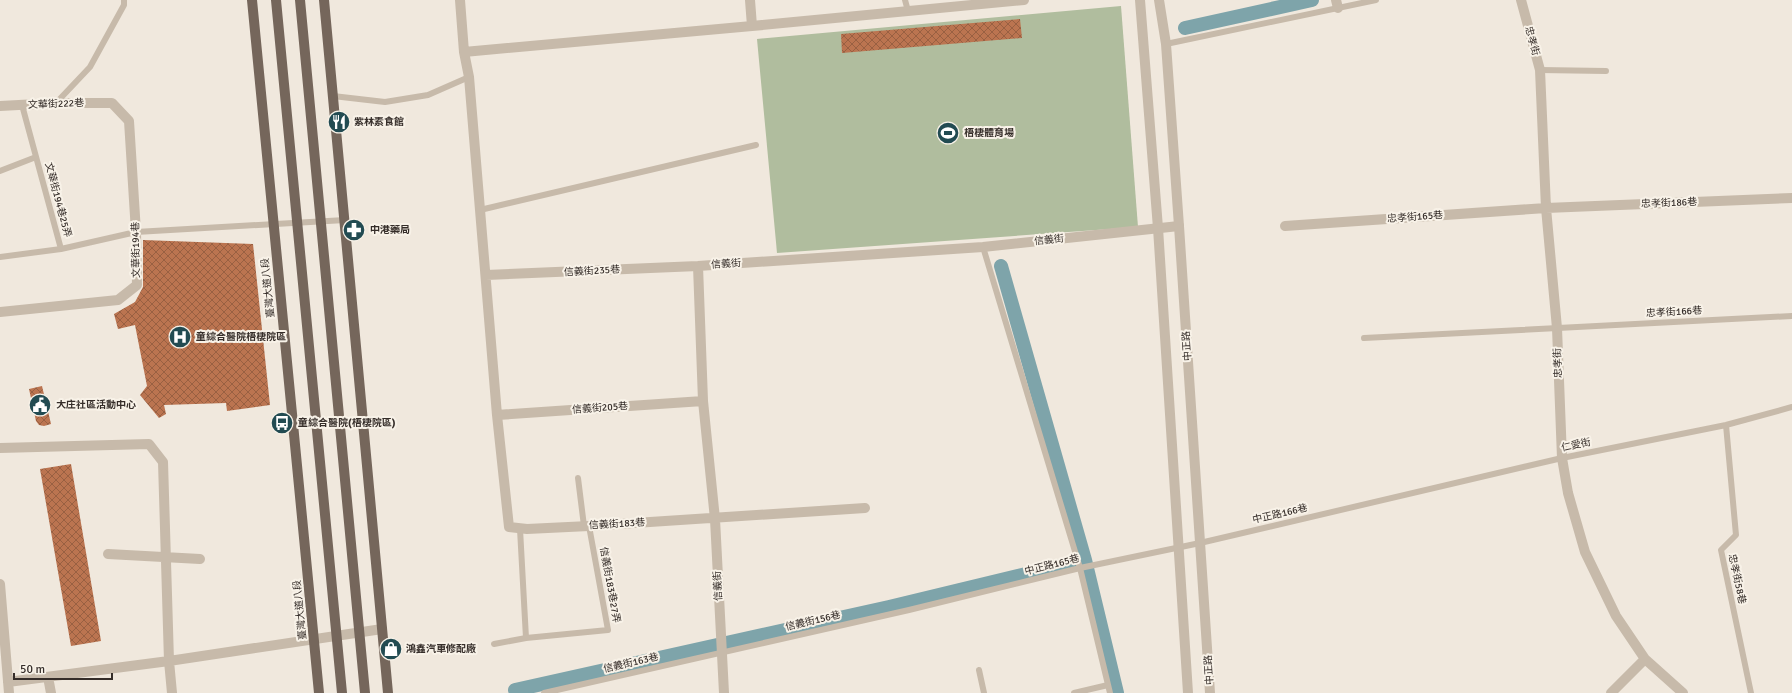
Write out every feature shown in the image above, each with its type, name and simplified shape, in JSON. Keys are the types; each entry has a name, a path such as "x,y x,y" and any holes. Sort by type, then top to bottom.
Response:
{"main road":[{"name":"臺灣大道八段","path":"252,0 315,638 319,693"},
{"path":"276,0 342,693"},
{"path":"300,0 365,693"},
{"path":"324,0 388,693"}],"street":[{"path":"460,0 464,52 469,77 497,415 509,528 520,528"},
{"path":"750,0 752,26"},
{"path":"464,52 1024,0"},
{"path":"1140,0 1158,228 1188,693"},
{"name":"中正路","path":"1159,0 1166,44 1210,693"},
{"name":"忠孝街","path":"1521,0 1540,70 1546,208 1557,328 1562,458 1568,494 1585,552 1616,616 1645,659 1683,693"},
{"name":"文華街222巷","path":"0,106 56,103 112,103"},
{"name":"文華街194巷","path":"0,312 118,300 137,285 136,232 129,121 112,103"},
{"name":"忠孝街186巷","path":"1546,208 1792,198"},
{"name":"忠孝街165巷","path":"1285,226 1546,208"},
{"name":"信義街","path":"724,693 715,519 703,401 698,266 983,247 1179,226"},
{"name":"信義街235巷","path":"486,275 698,266"},
{"name":"信義街205巷","path":"497,415 703,401"},
{"path":"0,448 149,444 163,462 169,661 172,693"},
{"name":"信義街183巷","path":"520,528 715,519 865,508"},
{"path":"108,554 200,559"},
{"path":"0,584 9,693"},
{"path":"8,682 169,661 382,629"},
{"path":"1611,693 1645,659"},
{"path":"48,677 51,693"}],"lane":[{"path":"56,103 90,67 124,5 124,0"},
{"path":"905,0 908,11"},
{"path":"1166,44 1337,4 1376,0"},
{"path":"1540,70 1606,71"},
{"path":"333,96 385,102 428,95 469,77"},
{"name":"文華街194巷25弄","path":"22,105 61,249 136,232 344,220"},
{"path":"480,210 756,145"},
{"path":"0,171 36,157"},
{"path":"983,247 1080,568 1110,693"},
{"path":"0,257 61,249"},
{"name":"忠孝街166巷","path":"1364,338 1792,316"},
{"name":"仁愛街","path":"1364,505 1562,458 1726,425 1792,407"},
{"name":"忠孝街58巷","path":"1726,425 1736,535 1721,550 1751,693"},
{"path":"578,478 586,526"},
{"name":"中正路166巷","path":"1200,543 1364,505"},
{"name":"信義街183巷27弄","path":"494,644 526,638 608,630 586,526"},
{"path":"520,528 526,638"},
{"name":"中正路165巷","path":"909,610 1080,568 1200,543"},
{"name":"信義街156巷","path":"722,652 909,610"},
{"name":"信義街163巷","path":"544,693 722,652"},
{"path":"979,670 984,693"},
{"path":"1074,693 1108,685"}],"green space":[{"name":"梧棲體育場","path":"1121,6 1138,227 777,253 757,39"}],"building":[{"path":"1020,19 1022,38 842,53 841,34"},
{"name":"童綜合醫院梧棲院區","path":"143,240 253,244 270,405 227,411 226,403 164,405 166,414 159,418 140,395 147,386 135,325 118,329 114,314 135,302 143,287"},
{"name":"大庄社區活動中心","path":"42,386 51,424 44,426 39,425 36,421 29,389"},
{"path":"71,464 101,641 71,646 40,469"}],"waterway":[{"path":"1185,28 1312,0"},
{"path":"1001,266 1085,560 1117,693"},
{"path":"515,690 889,607 1085,560"}],"place":[{"name":"紫林素食館","path":"339,122"},
{"name":"梧棲體育場","path":"948,133"},
{"name":"中港藥局","path":"354,230"},
{"name":"童綜合醫院梧棲院區","path":"180,337"},
{"name":"大庄社區活動中心","path":"40,405"},
{"name":"童綜合醫院(梧棲院區)","path":"282,423"},
{"name":"鴻鑫汽車修配廠","path":"391,649"}]}
